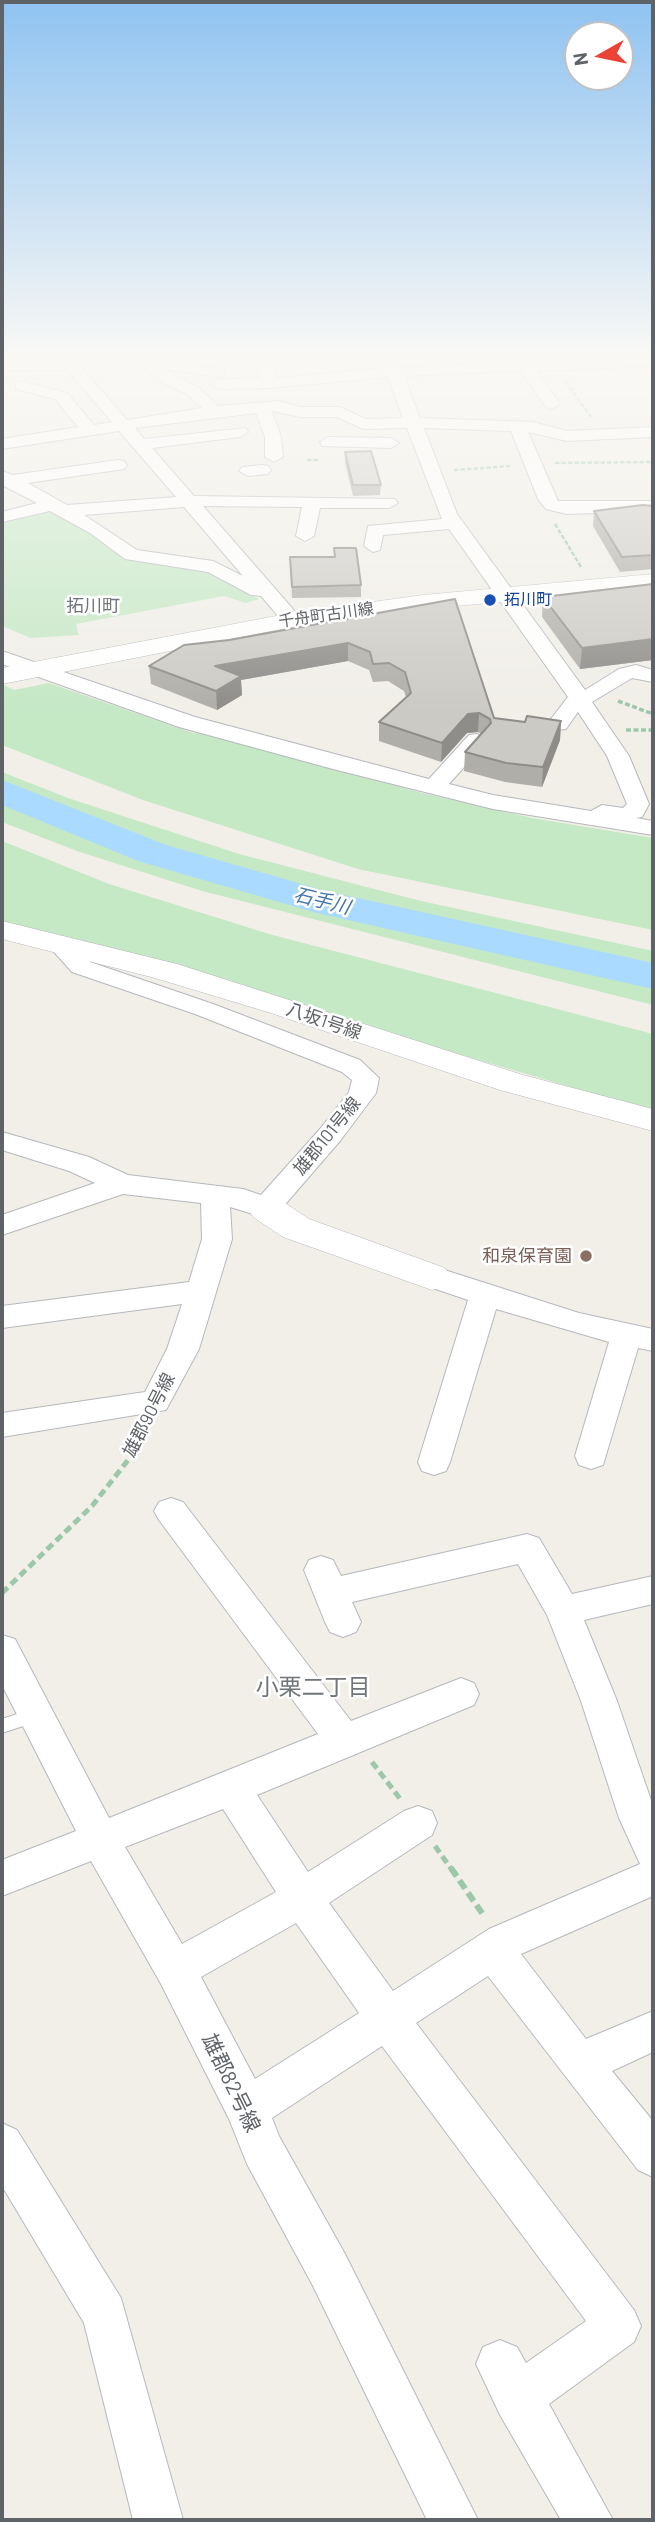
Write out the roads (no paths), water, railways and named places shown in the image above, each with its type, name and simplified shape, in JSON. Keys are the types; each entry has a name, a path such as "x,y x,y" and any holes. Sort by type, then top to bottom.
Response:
{"street":[{"path":"167,476 292,620"},
{"path":"263,476 268,503"},
{"path":"434,476 448,514 587,696 618,756 645,797 634,812 623,815 539,803 522,807"},
{"path":"538,476 547,499 557,507 653,506"},
{"path":"3,477 34,495 58,502 119,543 132,555 214,566 247,587 267,591"},
{"path":"2,517 58,502 389,503"},
{"path":"305,536 312,504"},
{"path":"373,546 374,530 456,523"},
{"name":"千舟町古川線","path":"2,669 32,669 292,620 402,604 653,581"},
{"path":"229,650 411,616 402,604"},
{"path":"32,669 187,722 434,788 522,807 653,828"},
{"path":"558,724 587,696 631,671 653,676"},
{"path":"434,788 477,740"},
{"name":"八坂1号線","path":"2,930 205,983 500,1079 649,1119"},
{"name":"雄郡101号線","path":"58,943 81,967 204,1009 351,1066 366,1077 362,1093 330,1135 266,1208"},
{"path":"2,1141 79,1164 122,1184 243,1199 266,1208 296,1228 432,1277 640,1338 591,1456"},
{"path":"2,1225 122,1184"},
{"name":"雄郡90号線","path":"2,1425 155,1402 183,1349 218,1239 215,1196"},
{"path":"2,1317 201,1291"},
{"path":"434,1462 485,1294"},
{"path":"171,1511 344,1740"},
{"path":"331,1595 527,1548 563,1611 599,1701 638,1818 653,1851"},
{"path":"563,1611 653,1590"},
{"name":"雄郡82号線","path":"2,1650 18,1720 99,1838 175,1970 247,2109 262,2149 329,2270 453,2520"},
{"path":"2,1878 461,1694"},
{"path":"231,1788 302,1898 387,2018 618,2326 509,2381 588,2520"},
{"path":"175,1970 302,1898 418,1823"},
{"path":"247,2109 494,1950 536,1926 653,1877"},
{"path":"494,1950 579,2064 653,2155"},
{"path":"579,2064 653,2031"},
{"path":"2,2145 105,2314 158,2520"}],"waterway":[{"name":"石手川","path":"2,791 152,853 317,901 653,976"}],"place":[{"name":"拓川町","path":"490,600"},
{"name":"和泉保育園","path":"586,1256"}],"district":[{"name":"拓川町","path":"93,606"},
{"name":"小栗二丁目","path":"313,1687"}]}
